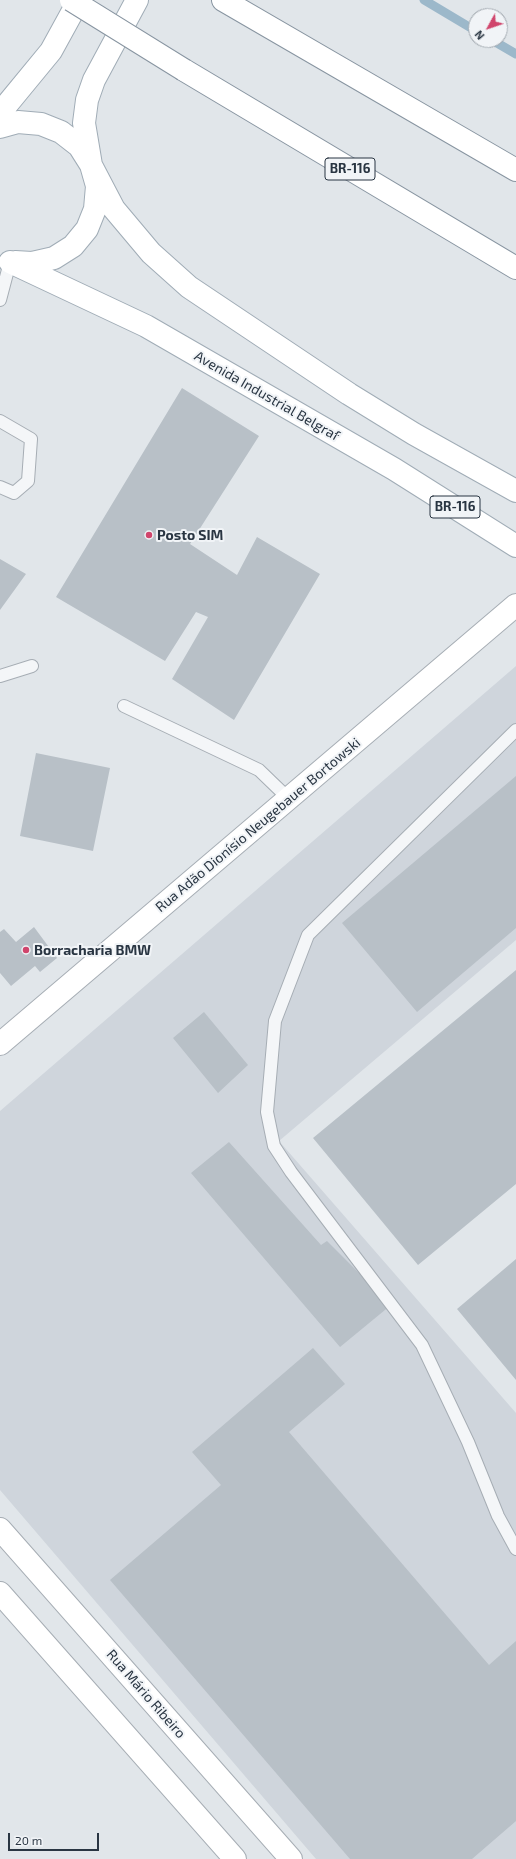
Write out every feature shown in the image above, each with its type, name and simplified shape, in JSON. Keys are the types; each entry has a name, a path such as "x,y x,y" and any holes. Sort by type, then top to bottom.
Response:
{"main road":[{"name":"BR-116","path":"71,0 184,70 516,268"},
{"path":"0,113 51,51 79,0"},
{"path":"3,261 32,263 54,258 73,246 87,229 95,208 96,186 90,165 84,123 87,100 94,80 137,0"},
{"path":"226,2 516,170"},
{"path":"0,127 18,122 41,124 62,132 79,146 114,209 151,253 189,287 349,394 414,434 516,491"},
{"name":"Avenida Industrial Belgraf","path":"3,261 146,326 394,469 516,546"},
{"name":"Rua Adão Dionísio Neugebauer Bortowski","path":"0,1044 516,605"},
{"name":"Rua Mário Ribeiro","path":"0,1529 291,1859"},
{"path":"0,1593 235,1859"}],"lane":[{"path":"0,300 3,261"},
{"path":"0,421 31,439 28,480 14,493 0,487"},
{"path":"0,676 32,666"},
{"path":"124,706 259,770 289,799"},
{"path":"516,730 308,934 275,1021 267,1112 274,1146 291,1172 422,1345 468,1442 498,1516 516,1549"}],"shaded area":[{"path":"516,666 516,940 279,1141 516,1413 516,1859 316,1859 0,1490 0,1111"}],"building":[{"path":"182,388 259,436 190,544 237,575 257,537 320,574 234,720 172,679 208,617 196,612 165,661 56,597"},
{"path":"0,559 26,574 0,610"},
{"path":"36,753 110,768 93,851 20,836"},
{"path":"516,776 516,928 417,1012 342,923"},
{"name":"Borracharia BMW","path":"34,927 57,958 40,972 35,966 11,986 0,973 0,932 4,929 16,942"},
{"path":"516,970 516,1184 418,1265 313,1138"},
{"path":"204,1012 248,1065 218,1093 173,1038"},
{"path":"229,1142 321,1245 327,1241 391,1305 340,1347 191,1173"},
{"path":"516,1259 516,1380 457,1309"},
{"path":"313,1348 345,1384 289,1432 489,1665 516,1641 516,1821 472,1859 350,1859 110,1580 221,1485 192,1452"}],"waterway":[{"path":"424,0 468,26"},
{"path":"506,48 516,54"}],"place":[{"name":"Posto SIM","path":"149,535"},
{"name":"Borracharia BMW","path":"26,950"}]}
